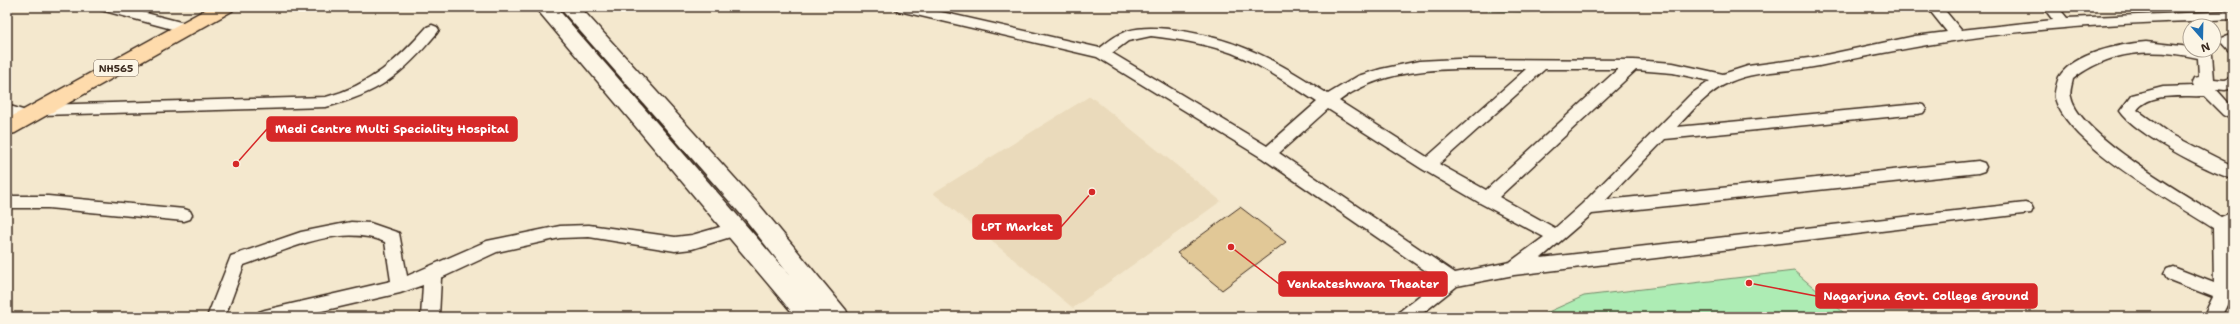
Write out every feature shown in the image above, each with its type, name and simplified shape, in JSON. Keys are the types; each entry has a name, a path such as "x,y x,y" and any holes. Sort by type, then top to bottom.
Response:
{"highway":[{"name":"NH565","path":"7,128 225,7"}],"main road":[{"path":"544,7 590,58 734,229 811,317"},
{"path":"568,7 753,213 837,317"}],"street":[{"path":"106,7 187,28"},
{"path":"899,7 1102,53 1268,154 1452,280"},
{"path":"1934,7 1957,35"},
{"path":"2050,7 2063,23"},
{"path":"1514,268 1556,236 1588,208 1695,99 1723,79 1748,71 1816,62 1915,41 1957,35 2063,23 2233,15"},
{"path":"7,110 34,114 326,102 351,97 375,85 409,57 432,30"},
{"path":"1102,53 1123,38 1133,34 1151,31 1179,35 1237,50 1291,78 1327,103 1486,199 1556,236"},
{"path":"2212,317 2228,296 2227,221 2127,163 2086,132 2068,110 2063,96 2066,77 2088,61 2138,46 2182,49 2206,55 2204,62 2219,87 2225,111 2233,115"},
{"path":"1268,154 1327,103 1364,80 1404,69 1462,64 1632,65 1673,68 1723,79"},
{"path":"1428,165 1541,64"},
{"path":"1486,199 1632,65"},
{"path":"2219,87 2163,92 2137,100 2128,111 2143,125 2175,146 2233,173"},
{"path":"1661,134 1918,109"},
{"path":"1588,208 1978,167"},
{"path":"7,202 41,202 184,215"},
{"path":"1405,317 1452,280 1514,268 2025,209"},
{"path":"216,317 237,261 305,238 347,228 369,229 393,238 400,286"},
{"path":"265,317 400,286 433,274 493,246 560,232 589,231 675,244 692,242 734,229"},
{"path":"430,317 433,274"},
{"path":"2173,274 2228,296"}],"shaded area":[{"path":"1090,96 1221,201 1073,308 933,193"}],"green space":[{"path":"1397,7 1622,7 1526,12"},
{"path":"1794,271 1849,317 1537,317 1584,296"}],"building":[{"path":"1240,207 1286,242 1222,290 1177,253"}],"place":[{"name":"Medi Centre Multi Speciality Hospital","path":"236,164"},
{"name":"LPT Market","path":"1092,192"},
{"name":"Venkateshwara Theater","path":"1231,247"},
{"name":"Nagarjuna Govt. College Ground","path":"1749,283"}]}
